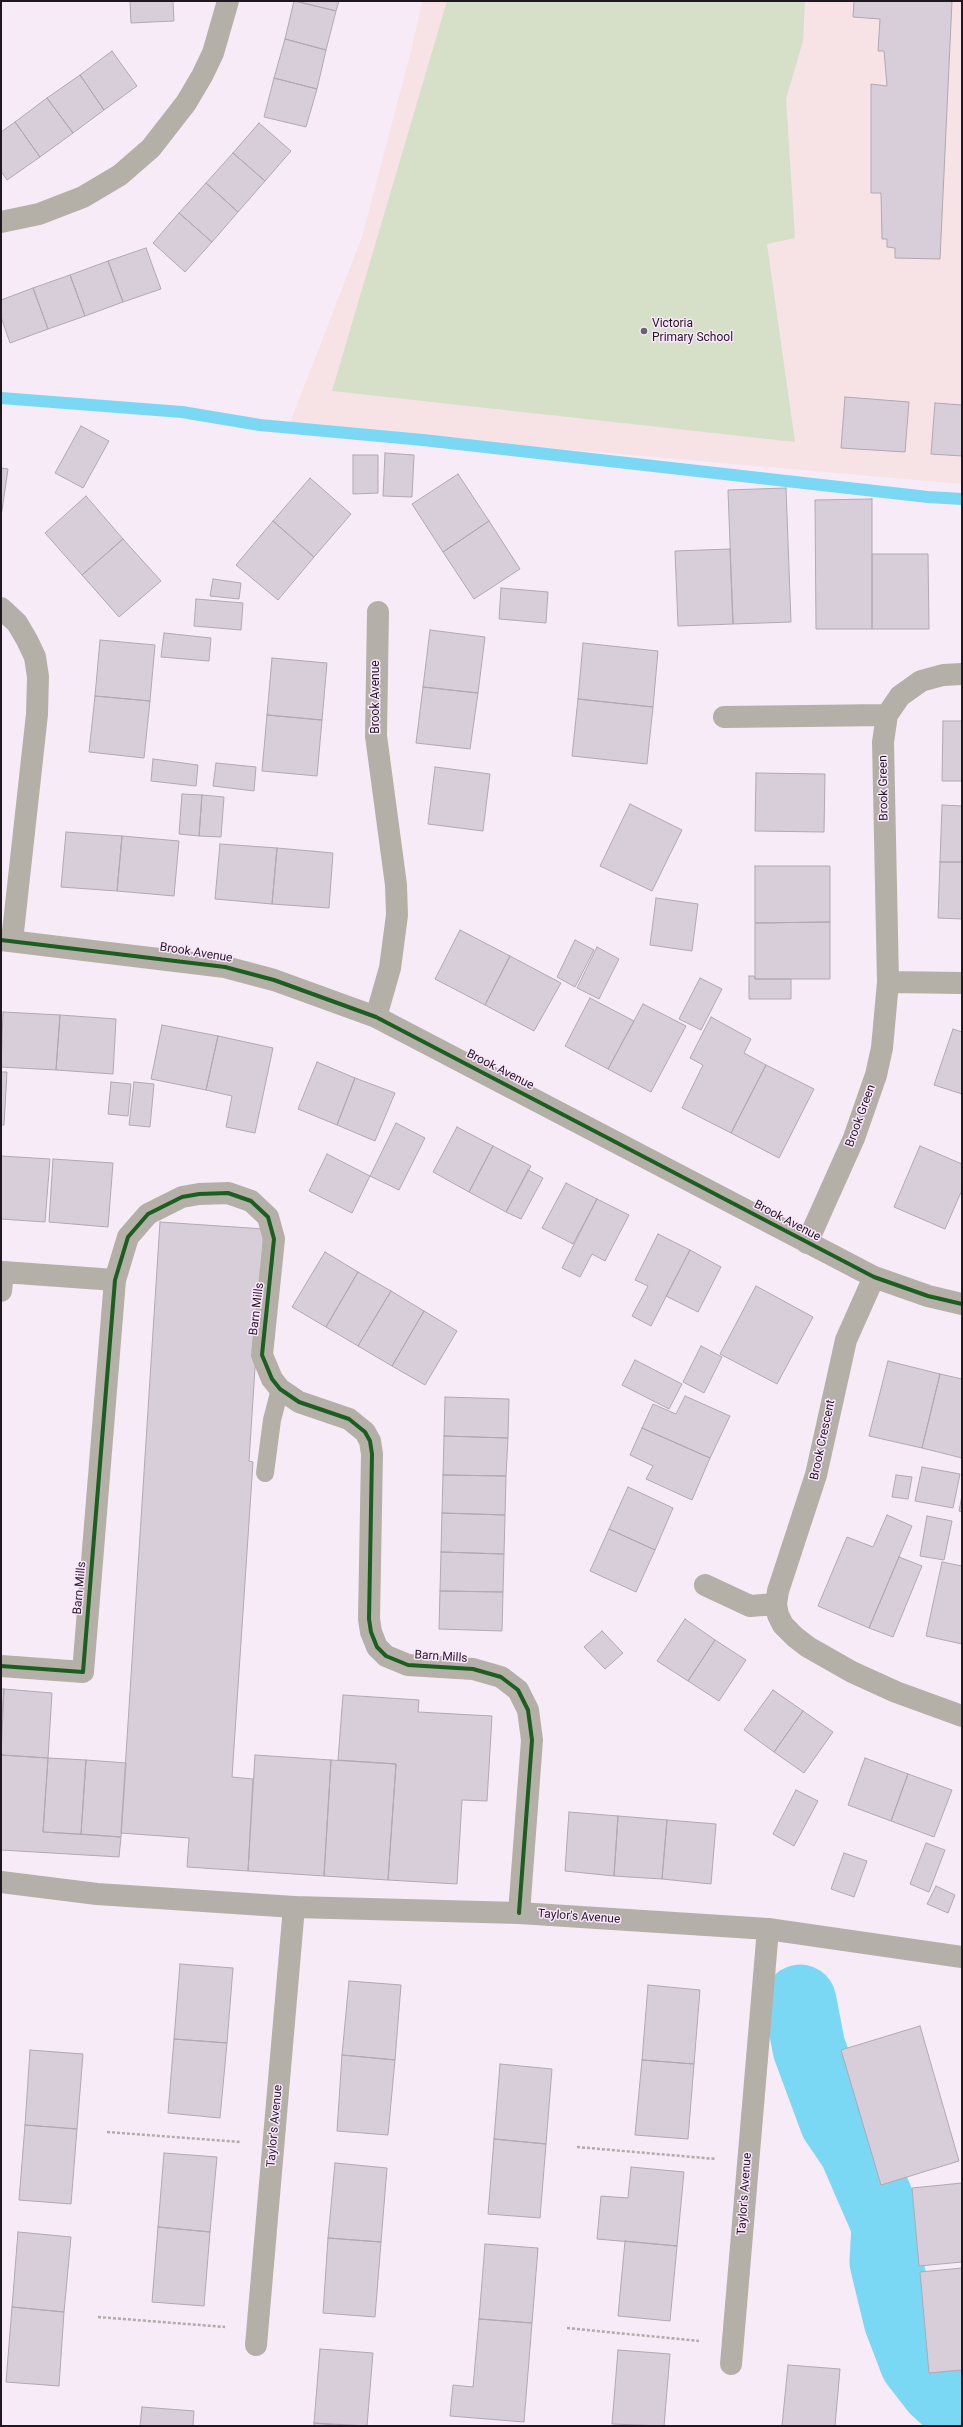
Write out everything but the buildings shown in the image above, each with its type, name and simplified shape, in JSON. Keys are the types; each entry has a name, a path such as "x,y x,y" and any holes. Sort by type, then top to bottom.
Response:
{"street":[{"path":"1,222 39,214 83,197 120,174 152,148 186,103 202,76 215,47 228,1"},
{"name":"Brook Avenue","path":"1,608 17,623 27,640 34,657 38,677 37,714 6,940 225,967 274,980 376,1017 874,1277 914,1292 962,1304"},
{"name":"Brook Avenue","path":"376,1017 390,968 397,916 396,884 376,736 378,612"},
{"name":"Brook Green","path":"807,1243 854,1138 876,1075 882,1048 888,982 883,742 887,715 900,696 921,681 943,675 962,674"},
{"path":"724,717 887,715"},
{"path":"888,982 962,983"},
{"name":"Barn Mills","path":"1,1666 83,1672 115,1280 128,1237 148,1214 165,1204 182,1197 215,1192 228,1193 251,1201 268,1217 272,1225 273,1255 262,1355 272,1379 280,1389 299,1402 349,1419 365,1432 370,1441 372,1454 369,1619 371,1632 377,1647 386,1656 408,1666 473,1670 502,1677 511,1683 524,1700 531,1723 532,1740 519,1913"},
{"path":"1,1291 3,1272 115,1280"},
{"name":"Brook Crescent","path":"874,1277 846,1340 816,1474 782,1578 776,1604 782,1625 808,1647 896,1692 962,1716"},
{"path":"705,1585 750,1606 776,1604"},
{"name":"Taylor's Avenue","path":"1,1882 97,1894 294,1907 519,1913 768,1929 962,1956"},
{"name":"Taylor's Avenue","path":"256,2345 294,1907"},
{"name":"Taylor's Avenue","path":"732,2354 768,1929"}],"lane":[{"path":"265,1473 272,1420 280,1389"}],"path":[{"path":"107,2132 274,2144"},
{"path":"577,2147 748,2162"},
{"path":"98,2317 242,2329 258,2320"},
{"path":"567,2328 732,2354"}],"shaded area":[{"name":"Victoria Primary School","path":"422,1 962,1 962,484 289,425 362,237 412,47"}],"green space":[{"name":"Victoria Primary School","path":"447,1 805,1 803,41 786,99 795,238 767,244 795,442 332,391"}],"waterway":[{"path":"1,398 182,412 260,425 423,440 928,497 962,499"},
{"path":"800,2001 809,2048 836,2121 855,2149 888,2225 886,2262 900,2320 916,2362 937,2389 962,2412"}],"cycle path":[{"path":"1,940 225,967 274,980 376,1017 874,1277 928,1296 962,1304"},
{"path":"1,1666 83,1672 115,1280 128,1237 148,1214 182,1197 199,1194 228,1193 251,1201 268,1217 274,1239 262,1355 272,1379 280,1389 299,1402 349,1419 365,1432 370,1441 372,1454 369,1619 371,1632 377,1647 386,1656 408,1665 473,1669 501,1677 518,1690 528,1710 532,1740 519,1913"}],"place":[{"name":"Victoria Primary School","path":"644,331"}]}
